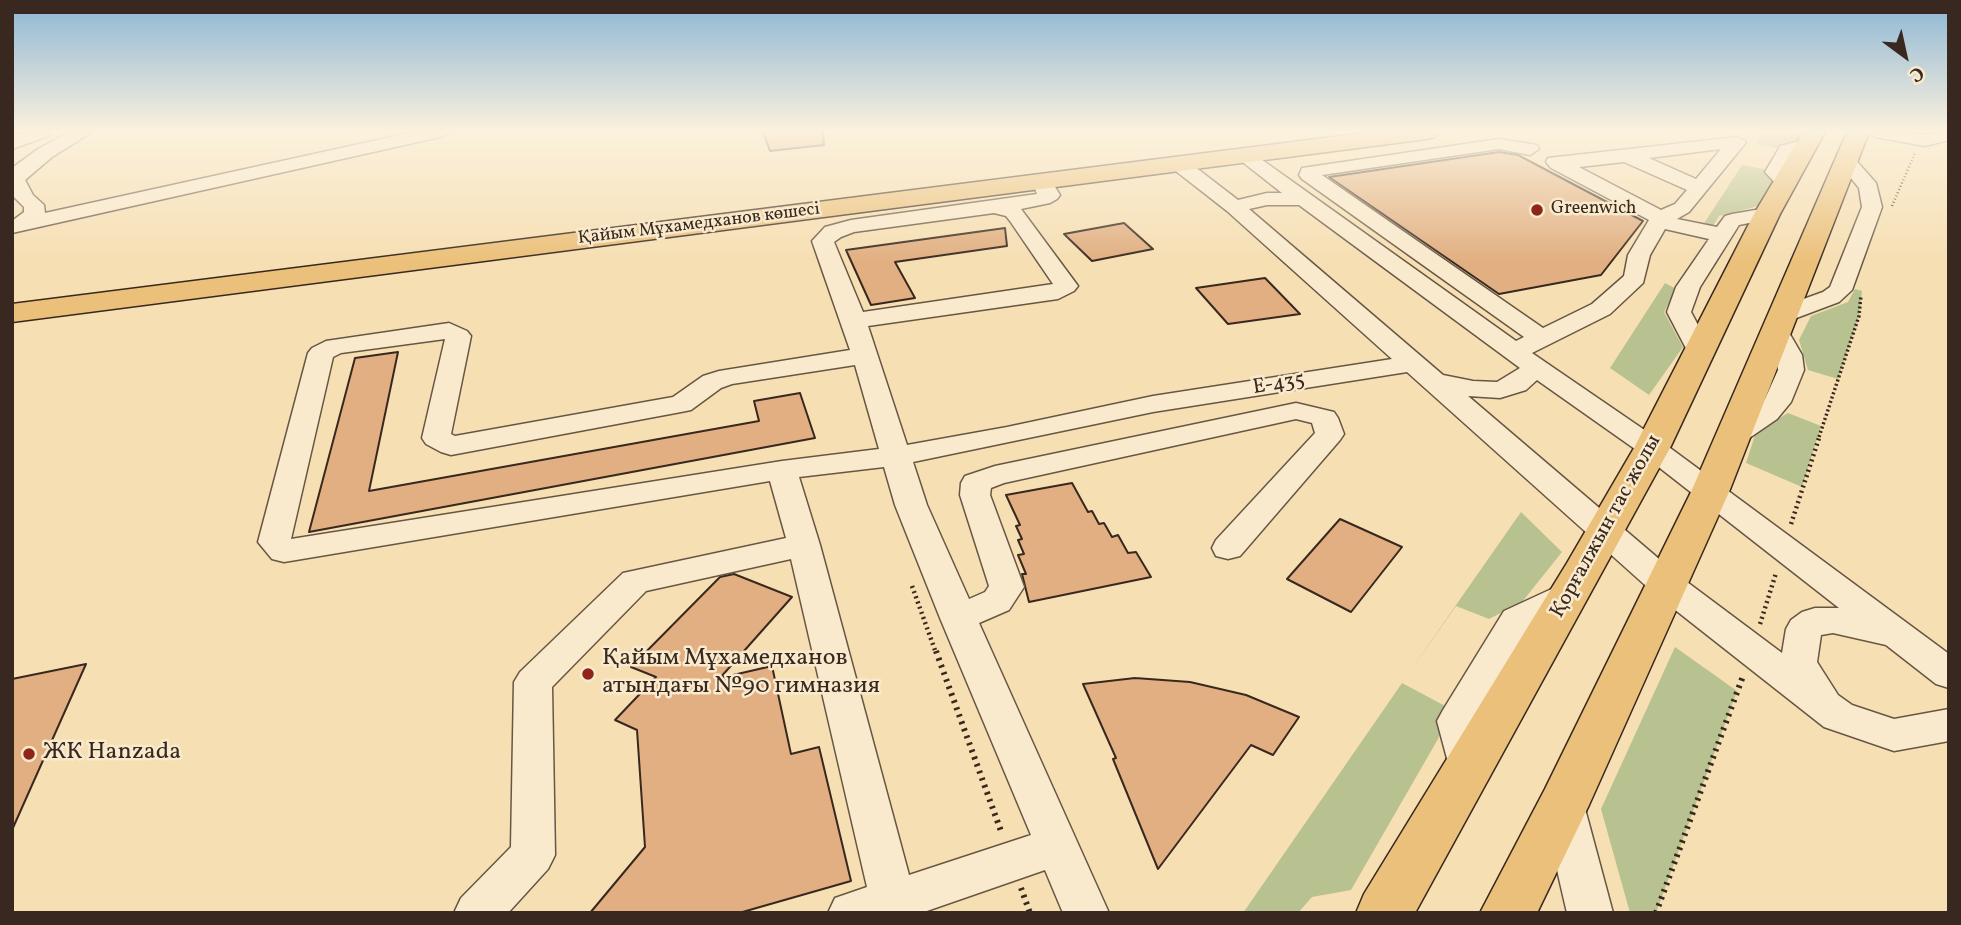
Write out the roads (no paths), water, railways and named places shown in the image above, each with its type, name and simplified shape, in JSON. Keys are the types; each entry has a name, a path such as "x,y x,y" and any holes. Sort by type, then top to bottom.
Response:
{"main road":[{"name":"Қайым Мұхамедханов көшесі","path":"12,290 930,175"},
{"name":"Қайым Мұхамедханов көшесі","path":"12,313 1089,175"},
{"name":"Қорғалжын тас жолы","path":"1383,907 1571,592 1652,448 1789,175"},
{"path":"1508,913 1563,805 1710,492 1840,175"}],"street":[{"path":"15,175 17,186 25,199 34,205 36,214 17,226"},
{"path":"17,226 246,175"},
{"path":"1193,175 1667,584 1838,716 1894,734 1949,725"},
{"path":"1271,175 1537,369 1652,448 1949,674"},
{"path":"1308,175 1543,339"},
{"path":"1578,175 1687,231 1724,234"},
{"path":"1589,181 1622,175"},
{"path":"1670,175 1699,188"},
{"path":"1514,351 1601,309 1635,278 1639,255 1660,219 1682,208 1709,175"},
{"path":"1042,181 1050,195 1043,199 851,226 833,232 823,241 854,321 911,505 1086,913"},
{"path":"1637,207 1699,188"},
{"path":"1699,351 1679,312 1688,287 1732,220 1776,198"},
{"path":"1234,208 1267,199 1305,199"},
{"path":"854,321 1058,292 1066,286 1013,212 995,207"},
{"path":"1421,372 1473,389 1500,390 1516,384 1537,369"},
{"name":"Е-435","path":"897,456 1007,436 1153,404 1421,372"},
{"path":"958,618 997,601 1007,587 975,495 976,483 995,475 1296,411 1324,418 1330,434 1228,548"},
{"path":"782,470 804,545 872,907 1057,846"},
{"path":"477,913 533,855 533,682 635,580 804,545"},
{"path":"1838,716 1807,680 1799,662 1804,629 1815,621 1833,620 1899,636"},
{"path":"1563,805 1590,913"}],"lane":[{"path":"864,356 728,377 712,382 681,404 451,446 436,438 458,335 449,331 335,346 321,353 274,542 284,551 782,470 897,456"}],"place":[{"name":"Greenwich","path":"1537,210"},
{"name":"Қайым Мұхамедханов атындағы №90 гимназия","path":"588,674"},
{"name":"ЖК Hanzada","path":"29,754"}]}
